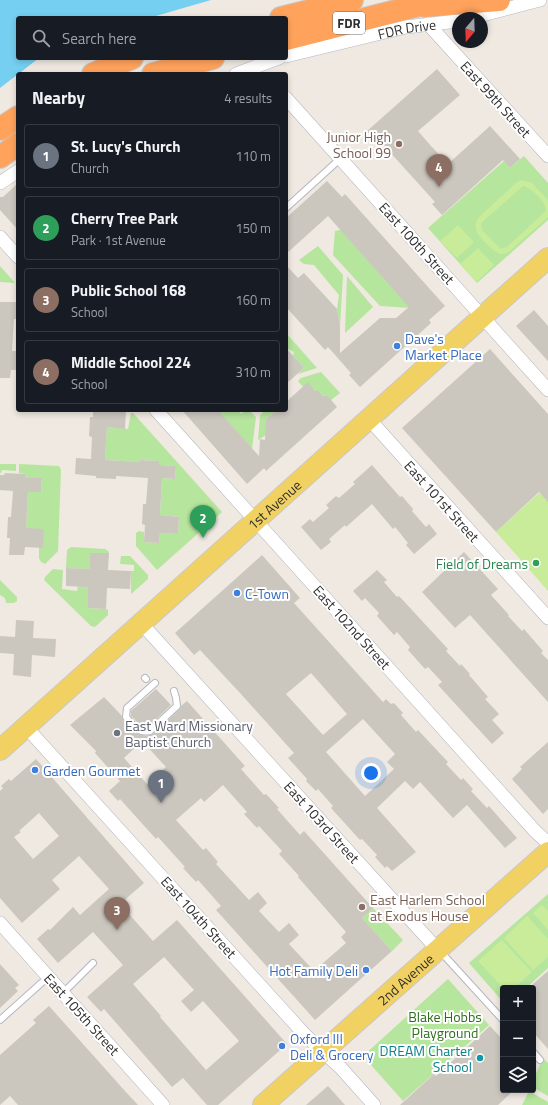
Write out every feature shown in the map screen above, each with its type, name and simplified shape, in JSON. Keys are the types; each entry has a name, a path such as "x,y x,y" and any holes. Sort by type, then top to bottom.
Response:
{"highway":[{"name":"FDR","path":"288,16 352,0"},
{"name":"FDR Drive","path":"288,38 439,0"},
{"path":"413,7 499,0"},
{"path":"99,72 127,60"},
{"path":"164,72 206,60"},
{"path":"0,129 16,118"},
{"path":"0,157 16,145"}],"main road":[{"name":"1st Avenue","path":"0,750 548,258"},
{"name":"2nd Avenue","path":"263,1105 548,852"}],"street":[{"path":"488,14 540,0"},
{"name":"FDR Drive","path":"288,56 406,27 452,21"},
{"name":"East 99th Street","path":"428,24 548,156"},
{"path":"248,72 261,70 276,60"},
{"name":"East 100th Street","path":"288,100 548,390"},
{"path":"0,183 16,172"},
{"path":"0,237 16,255"},
{"name":"East 102nd Street","path":"158,412 535,831 548,843"},
{"name":"East 101st Street","path":"369,419 548,618"},
{"name":"East 103rd Street","path":"141,623 438,950"},
{"name":"East 104th Street","path":"26,727 306,1036 341,1068 374,1105"},
{"name":"East 105th Street","path":"0,923 163,1105"}],"lane":[{"path":"288,206 341,158"},
{"path":"155,682 127,708 126,717 137,731 150,731 177,706 174,691"},
{"name":"East 103rd Street","path":"438,950 500,1017"},
{"path":"63,993 93,962"},
{"path":"0,1020 48,977"},
{"path":"536,1055 540,1060"}],"green space":[{"path":"524,156 548,183 548,220 477,283 428,228 504,161 510,168"},
{"path":"521,180 532,183 548,200 548,217 510,251 501,254 491,248 480,236 476,230 476,223 478,218","holes":["523,186 534,192 541,200 546,208 546,211 507,247 501,249 482,230 481,223"]},
{"path":"458,225 474,242 457,258 440,241"},
{"path":"344,229 411,308 380,306 333,255 335,231"},
{"path":"318,246 343,275 340,326 337,309 339,295 314,265 304,264 299,260"},
{"path":"478,248 494,265 476,282 460,264"},
{"path":"0,266 15,283 0,282"},
{"path":"347,276 373,307 345,333"},
{"path":"288,335 317,368 298,374 304,368 293,356 294,352 288,349"},
{"path":"321,372 340,393 331,400 327,395 323,396 319,391 315,391 309,384 303,387 298,381 301,378"},
{"path":"220,412 240,412 241,414 244,412 251,412 256,417 252,449"},
{"path":"263,412 275,412 266,419 266,435 258,440 260,415"},
{"path":"131,413 133,413 222,512 157,570 136,546 136,533 139,531 144,532 144,542 159,543 160,533 178,534 179,517 160,515 162,478 175,479 176,466 159,465 159,461 140,460 140,462 105,460 107,427 128,429"},
{"path":"0,464 16,464 16,471 2,470 0,473"},
{"path":"19,464 59,466 61,470 58,551 45,564 41,562 39,558 39,547 26,528 28,492 41,492 42,479 25,478 25,474 19,473"},
{"name":"Field of Dreams","path":"539,493 544,497 548,493 548,591 496,532"},
{"path":"71,547 105,549 109,553 91,553 90,569 66,568 67,550"},
{"path":"121,556 130,556 148,575 148,579 131,594 131,571 134,571 134,565 120,564"},
{"path":"53,569 63,570 62,589 77,591 78,586 88,587 88,608 106,609 108,610 108,615 95,627 91,626 44,580"},
{"path":"0,580 17,597 17,601 14,603 6,603 5,598 0,595"},
{"name":"Blake Hobbs Playground","path":"548,894 548,968 529,985 500,985 500,999 469,963"},
{"path":"542,905 548,911 548,930 533,913"},
{"path":"373,908 403,940 392,951 362,918"},
{"path":"527,916 548,939 548,957 533,970 504,938"},
{"path":"502,940 532,972 517,985 500,985 478,961"},
{"name":"Blake Hobbs Playground","path":"448,979 489,1025 403,1101 363,1056"},
{"path":"543,1058 548,1063 548,1096 536,1089 536,1075"},
{"path":"528,1093 532,1093 548,1102 548,1105 522,1105"}],"water":[{"path":"0,0 211,0 156,16 16,16 16,60 36,60 21,72 16,72 16,76 0,88"}],"building":[{"path":"437,69 460,95 418,131 431,146 448,164 490,126 520,159 510,168 503,160 442,215 432,204 435,202 379,140 377,142 367,131"},
{"path":"327,181 342,197 345,194 445,306 429,320 431,323 360,387 349,375 351,373 328,347 325,350 288,309 288,267 298,278 304,273 337,309 340,326 340,353 380,318 396,318 409,307 328,216 288,252 288,216"},
{"path":"16,185 16,228 0,210 0,197 3,197"},
{"path":"0,302 16,302 16,319 14,319 12,351 16,351 16,370 11,370 10,378 0,378"},
{"path":"534,310 548,326 548,361 516,326"},
{"path":"490,349 548,414 548,502 539,492 496,532 402,428"},
{"path":"288,350 304,368 288,382"},
{"path":"308,382 315,391 319,391 323,396 327,395 337,407 266,471 264,468 247,484 184,412 220,412 259,456 260,439 265,440 266,419 275,412 288,412 288,400"},
{"path":"93,412 126,412 125,429 107,427 105,460 140,462 140,460 159,461 159,465 176,466 175,479 162,478 160,515 179,517 178,534 160,533 159,543 144,542 145,525 142,524 143,504 146,504 148,478 116,476 116,479 96,478 96,476 75,474 76,458 91,459 92,437 89,436 90,417 93,417"},
{"path":"372,465 400,497 402,496 413,509 412,511 426,527 429,524 437,534 414,554 406,545 408,543 395,527 393,529 372,504 346,527 345,525 329,539 331,542 321,550 301,527 310,519 313,522 329,508 326,505 336,496 339,498 355,484 353,482"},
{"path":"5,473 25,474 25,478 42,478 41,492 28,492 26,528 44,529 43,548 25,547 24,555 9,555 10,538 7,538 8,517 11,517 13,491 0,490 0,475 4,475"},
{"path":"464,552 498,589 491,595 509,615 508,616 522,631 524,629 543,651 541,653 548,660 548,702 470,615 455,628 422,592"},
{"path":"90,553 109,553 108,570 131,571 130,589 107,588 106,609 88,608 88,587 66,586 66,568 90,569"},
{"path":"262,555 300,598 294,603 383,702 386,699 391,704 394,703 403,713 401,715 416,732 418,730 448,762 446,764 461,780 463,778 473,789 471,791 487,808 489,806 517,838 505,848 467,805 453,818 420,782 413,789 405,781 377,808 416,852 392,871 387,866 385,868 375,857 377,855 362,839 360,840 331,808 333,806 318,789 316,791 306,781 307,779 288,758 294,753 200,650 194,655 175,633","holes":["311,673 347,714 323,735 286,694","363,719 395,754 387,762 394,769 365,796 326,752"]},
{"path":"377,570 387,580 384,582 397,597 399,596 448,649 446,651 460,666 461,664 488,697 485,699 499,714 492,720 504,733 492,744 438,685 442,682 428,667 425,669 408,650 410,647 397,632 394,635 377,616 379,613 365,598 362,601 353,591"},
{"path":"16,620 34,621 33,638 56,639 55,657 32,655 31,677 13,675 14,654 0,653 0,636 15,637"},
{"path":"156,689 171,705 148,727 141,726 131,716 131,711"},
{"path":"104,697 122,716 123,720 131,729 138,734 146,736 153,734 187,701 245,766 241,769 264,795 266,794 279,808 277,809 300,835 304,831 373,908 362,918 392,951 315,1020 216,910 221,906 198,880 196,882 183,868 185,867 158,837 156,839 120,799 118,801 109,791 120,781 95,753 96,751 70,725","holes":["142,741 166,767 147,784 124,758","223,785 247,812 244,814 257,828 259,826 282,851 279,854 346,932 341,937 346,943 314,971 289,944 299,935 289,923 279,932 259,911 267,903 258,892 249,900 216,864 218,862 206,848 203,850 176,820 201,798 204,802"]},
{"path":"548,742 548,809 543,814 512,779 522,769 520,767"},
{"path":"36,759 144,883 120,904 153,941 177,920 287,1044 218,1105 207,1105 183,1078 172,1087 104,1009 101,1012 87,997 123,965 93,932 58,963 37,939 48,929 50,930 73,907 80,915 109,889 79,856 52,880 60,889 22,923 0,898 0,791 3,788 1,786 9,779 11,781","holes":["39,813 59,836 33,859 14,837 21,832 19,831","164,957 194,990 181,1001 191,1012 203,1001 239,1041 206,1070 133,984"]},
{"path":"0,964 19,985 15,988 18,991 0,1008"},
{"path":"548,971 548,1049 536,1035 536,985 533,984"},
{"path":"49,1006 138,1105 18,1105 10,1096 0,1105 0,1055 36,1023 33,1020"},
{"name":"DREAM Charter School","path":"490,1026 500,1037 500,1093 511,1093 498,1105 400,1105 434,1074 436,1076"},
{"path":"328,1086 345,1105 306,1105"}],"place":[{"name":"Junior High School 99","path":"399,144"},
{"name":"Middle School 224","path":"439,187"},
{"name":"Dave's Market Place","path":"397,346"},
{"name":"Cherry Tree Park","path":"203,538"},
{"name":"Field of Dreams","path":"536,563"},
{"name":"C-Town","path":"237,593"},
{"name":"East Ward Missionary Baptist Church","path":"117,733"},
{"name":"Garden Gourmet","path":"35,770"},
{"name":"St. Lucy's Church","path":"161,803"},
{"name":"East Harlem School at Exodus House","path":"362,907"},
{"name":"Public School 168","path":"117,930"},
{"name":"Hot Family Deli","path":"366,970"},
{"name":"Oxford III Deli & Grocery","path":"282,1046"},
{"name":"DREAM Charter School","path":"480,1058"}]}
